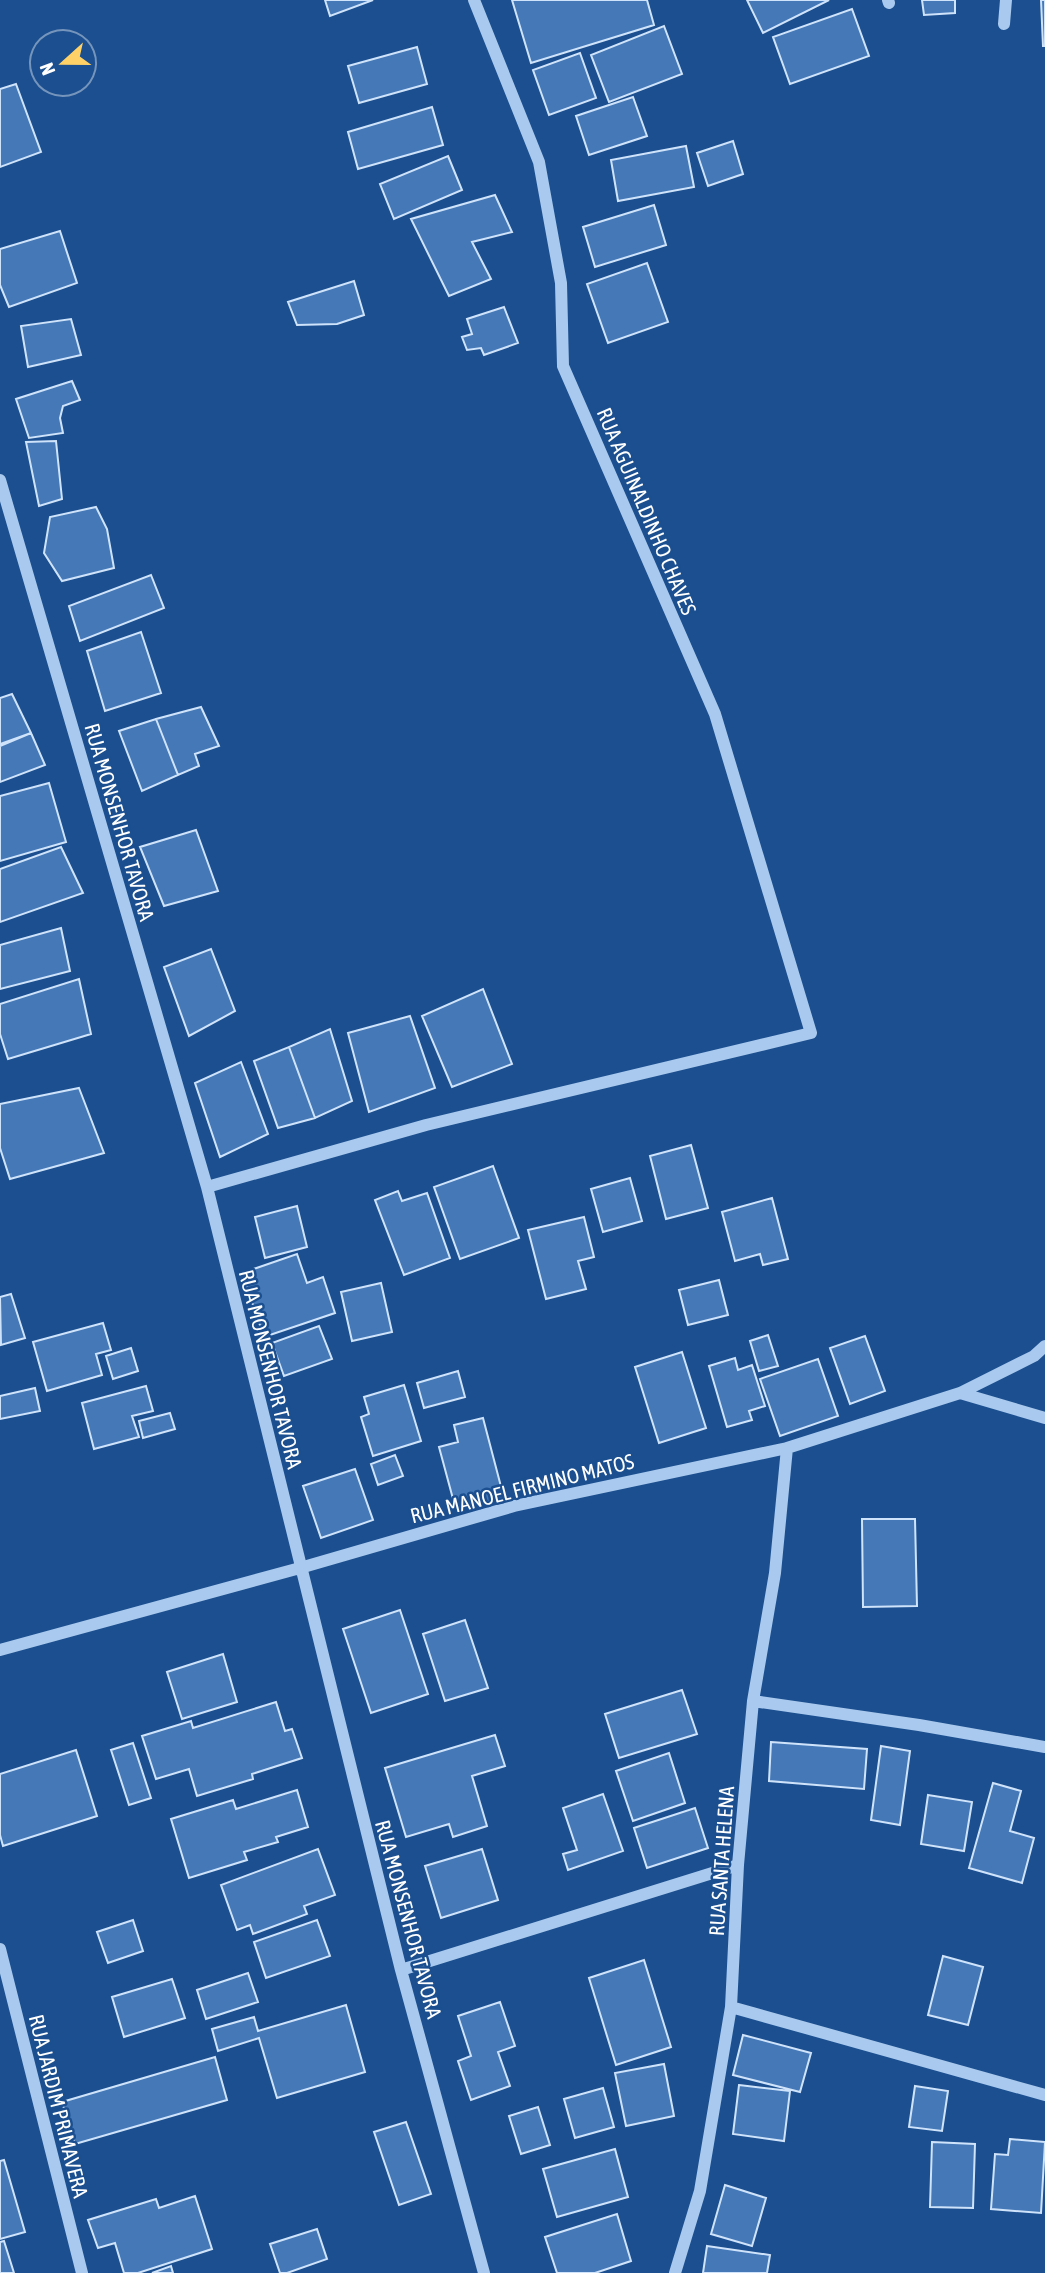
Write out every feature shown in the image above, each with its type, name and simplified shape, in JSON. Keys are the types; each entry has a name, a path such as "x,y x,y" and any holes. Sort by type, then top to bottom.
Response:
{"street":[{"name":"RUA AGUINALDINHO CHAVES","path":"207,1188 426,1125 811,1033 715,714 564,366 561,283 539,162 474,0"},
{"path":"1004,24 1006,0"},
{"name":"RUA MONSENHOR TAVORA","path":"0,480 207,1188 401,1970 484,2273"},
{"name":"RUA MANOEL FIRMINO MATOS","path":"0,1650 514,1506 788,1448 960,1393 1034,1356 1045,1346"},
{"path":"960,1393 1045,1418"},
{"name":"RUA SANTA HELENA","path":"675,2273 700,2191 731,2007 738,1864 753,1702 775,1573 788,1448"},
{"path":"753,1702 919,1725 1045,1747"},
{"path":"401,1970 738,1864"},
{"name":"RUA JARDIM PRIMAVERA","path":"0,1949 82,2273"},
{"path":"731,2007 1045,2095"}],"building":[{"path":"325,0 373,0 330,16"},
{"path":"512,0 647,0 654,25 531,63"},
{"path":"747,0 829,0 763,33"},
{"path":"922,0 955,0 955,13 924,15"},
{"path":"1041,0 1045,0 1045,46 1043,46"},
{"path":"852,9 869,56 790,84 773,37"},
{"path":"664,26 682,74 609,102 591,55"},
{"path":"417,47 427,84 359,103 348,66"},
{"path":"580,53 596,98 549,115 533,70"},
{"path":"16,84 41,152 0,167 0,89"},
{"path":"633,97 647,136 589,155 576,116"},
{"path":"432,107 443,145 358,169 348,132"},
{"path":"733,141 743,174 708,186 697,153"},
{"path":"686,146 694,187 618,201 611,160"},
{"path":"448,156 462,190 394,219 380,184"},
{"path":"495,195 512,232 472,242 491,279 449,296 411,219"},
{"path":"654,205 666,245 595,267 583,227"},
{"path":"60,231 77,283 9,307 0,285 0,249"},
{"path":"647,263 668,322 608,343 587,284"},
{"path":"354,281 364,315 337,324 297,325 288,302"},
{"path":"504,307 518,343 484,355 481,348 467,350 462,337 472,334 467,319"},
{"path":"71,319 81,355 28,367 21,326"},
{"path":"72,381 80,400 63,406 60,418 63,433 29,438 16,399"},
{"path":"56,441 62,499 39,506 26,442"},
{"path":"96,507 107,529 114,568 62,581 44,553 50,517"},
{"path":"151,575 164,608 80,641 69,606"},
{"path":"141,632 161,693 105,711 87,651"},
{"path":"12,694 31,733 0,744 0,698"},
{"path":"201,707 219,746 195,754 199,766 178,775 156,719"},
{"path":"156,719 178,775 142,791 119,731"},
{"path":"31,733 45,765 0,782 0,746"},
{"path":"49,783 66,842 0,861 0,796"},
{"path":"196,830 218,891 164,906 140,847"},
{"path":"61,847 83,893 0,922 0,869"},
{"path":"61,928 70,971 0,989 0,945"},
{"path":"211,949 235,1011 189,1036 164,967"},
{"path":"79,979 91,1034 8,1059 0,1034 0,1004"},
{"path":"483,989 512,1064 452,1087 422,1016"},
{"path":"410,1016 435,1088 369,1112 348,1033"},
{"path":"330,1029 352,1101 315,1118 289,1047"},
{"path":"289,1047 315,1118 278,1128 254,1061"},
{"path":"241,1062 268,1134 220,1157 195,1083"},
{"path":"79,1088 104,1153 10,1179 0,1148 0,1104"},
{"path":"691,1145 708,1208 666,1219 650,1156"},
{"path":"493,1166 519,1238 460,1259 434,1187"},
{"path":"630,1178 642,1221 603,1232 591,1189"},
{"path":"398,1191 402,1201 427,1193 450,1258 404,1275 375,1200"},
{"path":"772,1198 788,1259 763,1265 760,1254 735,1261 722,1212"},
{"path":"297,1206 307,1247 265,1258 255,1217"},
{"path":"584,1217 594,1257 578,1261 586,1289 546,1299 528,1230"},
{"path":"297,1254 307,1283 323,1277 335,1313 264,1337 242,1273"},
{"path":"719,1280 728,1315 688,1325 679,1290"},
{"path":"381,1283 392,1332 352,1341 341,1292"},
{"path":"11,1294 25,1338 1,1345 0,1297"},
{"path":"103,1323 111,1350 96,1354 102,1375 47,1391 33,1342"},
{"path":"319,1326 332,1359 284,1376 272,1343"},
{"path":"768,1335 778,1366 759,1371 750,1341"},
{"path":"865,1336 885,1391 850,1404 830,1348"},
{"path":"131,1348 138,1371 113,1379 106,1356"},
{"path":"682,1352 706,1428 659,1443 635,1367"},
{"path":"735,1358 738,1370 752,1365 765,1406 749,1411 752,1420 727,1427 709,1366"},
{"path":"818,1359 838,1416 780,1436 760,1379"},
{"path":"458,1371 465,1397 424,1408 417,1383"},
{"path":"404,1385 421,1441 373,1456 361,1417 369,1414 364,1397"},
{"path":"146,1386 153,1411 132,1416 139,1437 94,1449 82,1403"},
{"path":"35,1388 40,1411 0,1419 0,1396"},
{"path":"170,1413 175,1429 143,1438 139,1421"},
{"path":"483,1418 504,1498 456,1510 439,1447 458,1442 454,1425"},
{"path":"395,1455 403,1476 378,1485 371,1464"},
{"path":"355,1469 373,1520 321,1538 303,1486"},
{"path":"862,1519 915,1519 917,1606 863,1607"},
{"path":"400,1610 428,1694 371,1713 343,1629"},
{"path":"465,1620 488,1688 445,1701 423,1634"},
{"path":"223,1654 237,1702 182,1719 167,1672"},
{"path":"682,1690 697,1734 619,1758 605,1714"},
{"path":"276,1702 285,1731 292,1729 302,1758 252,1774 253,1779 197,1796 189,1769 156,1779 142,1736 191,1721 193,1728"},
{"path":"495,1735 505,1766 472,1776 487,1826 453,1837 449,1824 406,1837 385,1768"},
{"path":"771,1742 867,1749 864,1789 769,1781"},
{"path":"133,1743 151,1798 129,1805 111,1750"},
{"path":"881,1746 910,1751 900,1825 871,1820"},
{"path":"76,1750 97,1816 3,1846 0,1835 0,1774"},
{"path":"669,1753 685,1803 633,1821 616,1771"},
{"path":"993,1783 1021,1791 1010,1831 1034,1838 1022,1883 969,1868"},
{"path":"297,1790 308,1827 276,1837 278,1842 244,1852 247,1860 189,1878 171,1819 233,1800 236,1809"},
{"path":"603,1794 623,1851 568,1870 563,1854 577,1850 563,1808"},
{"path":"928,1795 972,1802 964,1851 921,1844"},
{"path":"695,1808 708,1848 647,1868 634,1828"},
{"path":"318,1849 335,1895 304,1906 307,1914 253,1934 250,1925 237,1930 221,1885"},
{"path":"482,1849 498,1900 441,1918 425,1866"},
{"path":"133,1920 143,1951 108,1963 97,1932"},
{"path":"317,1920 330,1956 266,1978 254,1942"},
{"path":"943,1956 983,1967 968,2025 928,2015"},
{"path":"644,1960 671,2047 616,2065 589,1978"},
{"path":"248,1973 258,2002 206,2019 197,1990"},
{"path":"172,1979 185,2018 124,2037 112,1997"},
{"path":"500,2002 515,2046 498,2052 510,2086 471,2100 458,2061 471,2056 458,2016"},
{"path":"346,2005 365,2072 277,2098 259,2038 218,2051 212,2029 254,2017 258,2031"},
{"path":"743,2035 811,2053 800,2092 733,2075"},
{"path":"215,2057 227,2100 75,2144 62,2102"},
{"path":"664,2064 674,2116 626,2126 615,2073"},
{"path":"739,2085 790,2091 784,2141 733,2134"},
{"path":"915,2086 948,2091 942,2131 909,2127"},
{"path":"603,2088 614,2127 575,2138 564,2099"},
{"path":"538,2107 550,2145 521,2154 509,2116"},
{"path":"406,2122 431,2194 399,2205 374,2132"},
{"path":"1010,2139 1045,2142 1041,2213 991,2209 995,2154 1008,2155"},
{"path":"932,2142 975,2144 973,2208 930,2207"},
{"path":"615,2149 628,2197 557,2217 543,2169"},
{"path":"4,2160 25,2232 0,2239 0,2161"},
{"path":"725,2185 766,2198 752,2246 711,2234"},
{"path":"195,2196 212,2249 138,2273 124,2273 115,2243 98,2248 88,2220 156,2199 159,2208"},
{"path":"617,2214 631,2261 595,2273 557,2273 545,2237"},
{"path":"317,2229 327,2259 280,2273 270,2244"},
{"path":"4,2241 14,2273 0,2273 0,2242"},
{"path":"707,2246 770,2255 767,2273 703,2273"},
{"path":"171,2266 173,2273 152,2273"}]}
